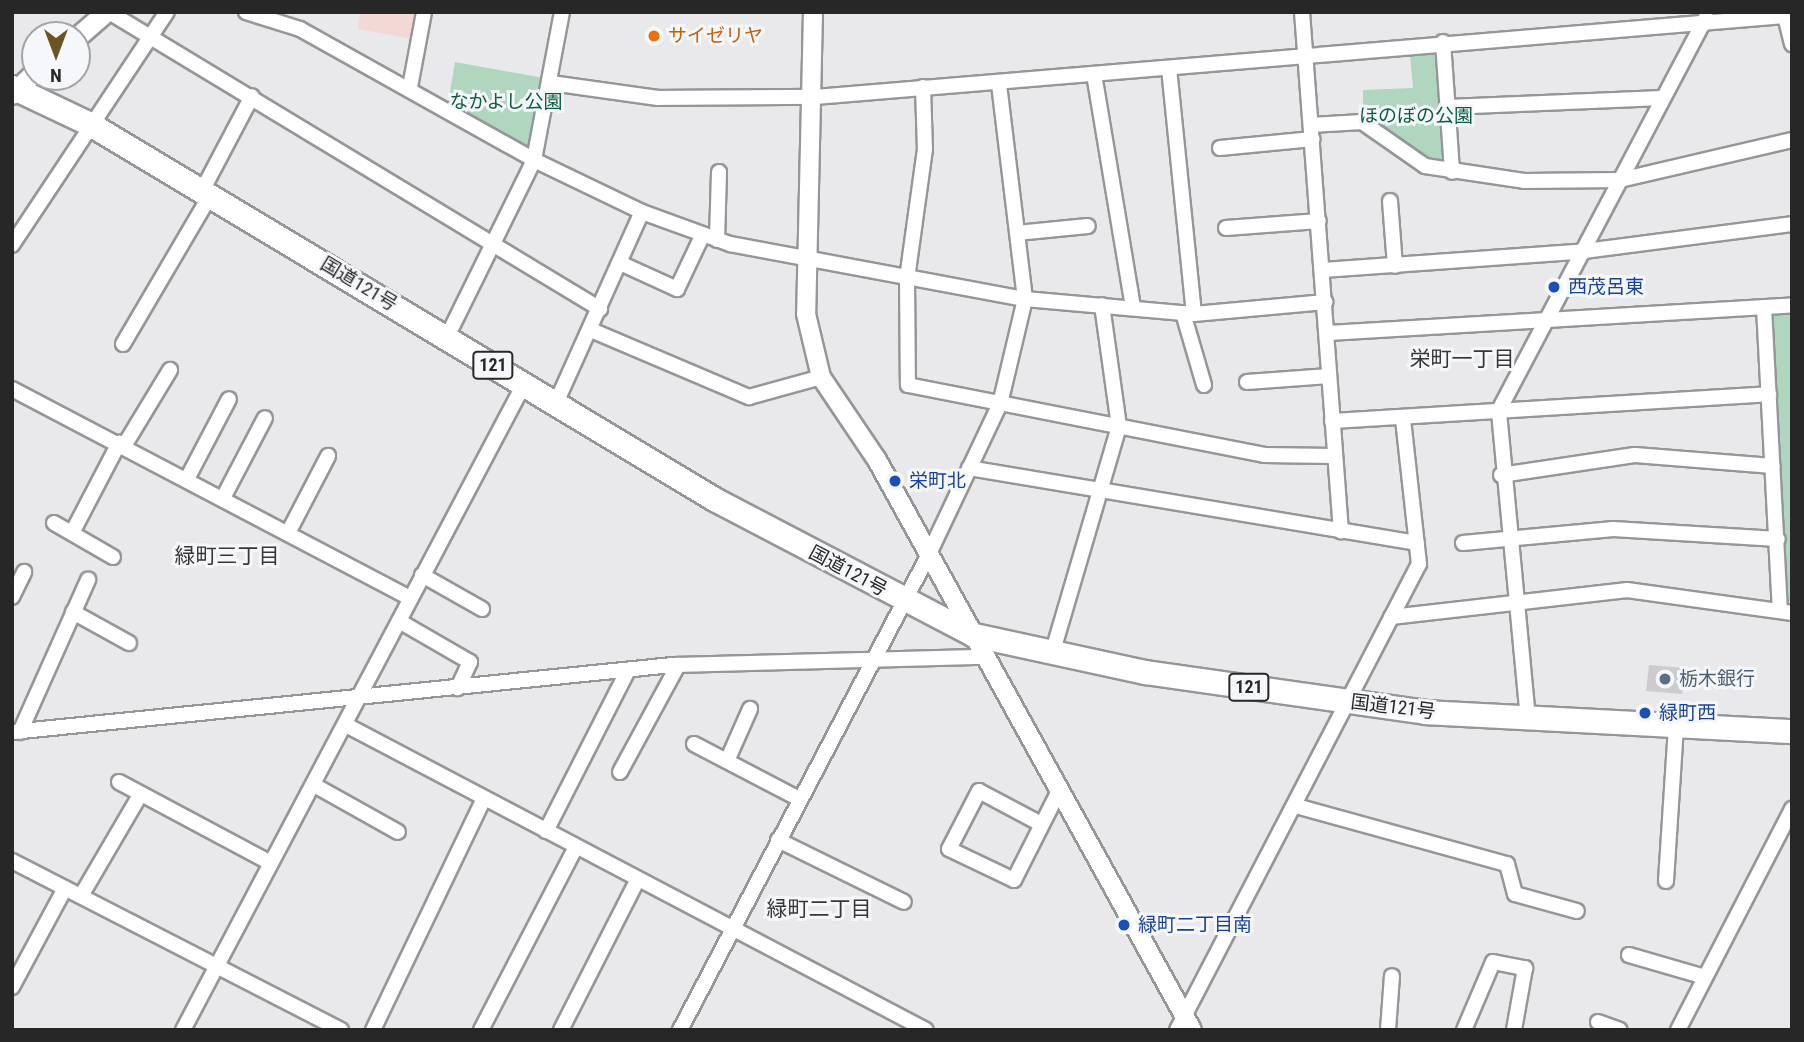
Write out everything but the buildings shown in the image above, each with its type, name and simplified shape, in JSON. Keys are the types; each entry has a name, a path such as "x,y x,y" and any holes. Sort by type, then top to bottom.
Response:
{"highway":[{"name":"国道121号","path":"13,89 90,124 714,499 904,601 974,635 1052,654 1348,701 1528,719 1792,731"}],"main road":[{"path":"91,26 108,12"}],"street":[{"path":"108,12 252,96 491,247 600,309"},
{"path":"12,245 167,12"},
{"path":"246,12 300,29 410,88 534,160 642,212 710,238 808,260 1025,299 1189,313 1325,302"},
{"path":"410,88 424,12"},
{"path":"447,337 534,160 551,83 562,12"},
{"path":"813,12 815,97 807,328 821,377 877,460 928,556 987,657 1184,1025"},
{"path":"1302,12 1323,270 1340,532"},
{"path":"551,83 658,98 815,97 1306,56 1706,17 1785,16 1792,44"},
{"path":"1528,719 1501,475 1499,410 1549,320 1706,17"},
{"path":"1443,42 1452,172"},
{"path":"1169,68 1189,313 1205,385"},
{"path":"1094,74 1133,307"},
{"path":"680,1030 871,658 928,556 1000,404 1025,299 999,83"},
{"path":"923,88 925,149 907,278 908,385 1264,455 1334,456"},
{"path":"123,344 206,194 252,96"},
{"path":"1448,107 1662,98"},
{"path":"1220,148 1362,122 1425,166 1524,181 1620,180 1792,140"},
{"path":"620,264 677,289 710,238 719,172"},
{"path":"1390,201 1395,266"},
{"path":"556,402 642,212"},
{"path":"1226,228 1319,221"},
{"path":"1323,270 1585,251 1792,224"},
{"path":"1017,233 1088,226"},
{"path":"1327,333 1792,305"},
{"path":"1052,654 1119,426 1102,306"},
{"path":"1391,617 1516,605 1627,590 1786,612 1777,539 1764,307"},
{"path":"590,330 749,397 821,377"},
{"path":"72,533 121,444 170,370"},
{"path":"1247,382 1329,376"},
{"path":"183,1030 524,384"},
{"path":"12,388 410,598"},
{"path":"1332,421 1769,394"},
{"path":"187,479 229,399"},
{"path":"223,498 265,418"},
{"path":"1184,1025 1419,564 1403,418"},
{"path":"1501,475 1634,455 1773,466"},
{"path":"288,533 328,456"},
{"path":"969,468 1101,494 1417,543"},
{"path":"54,523 113,557"},
{"path":"1463,543 1614,529 1777,539"},
{"path":"12,597 24,572"},
{"path":"422,575 482,609"},
{"path":"16,732 88,580"},
{"path":"74,612 129,643"},
{"path":"399,621 470,663 458,688"},
{"path":"16,732 678,665 987,657"},
{"path":"620,772 678,665"},
{"path":"547,831 628,670"},
{"path":"727,761 750,709"},
{"path":"346,725 926,1030"},
{"path":"1667,881 1676,725"},
{"path":"694,744 799,799"},
{"path":"119,782 271,863"},
{"path":"314,785 398,832"},
{"path":"1041,824 979,791 949,849 1014,880 1059,791"},
{"path":"81,896 140,794"},
{"path":"373,1030 485,799"},
{"path":"1296,806 1507,863 1515,894 1577,911"},
{"path":"1678,1030 1792,809"},
{"path":"778,840 904,902"},
{"path":"481,1030 576,847"},
{"path":"12,861 341,1030"},
{"path":"561,1030 638,879"},
{"path":"12,987 65,888"},
{"path":"1629,955 1705,977"},
{"path":"1464,1030 1493,962 1525,968 1514,1030"},
{"path":"1388,1030 1392,976"},
{"path":"1598,1022 1620,1030"}],"shaded area":[{"path":"360,12 421,12 417,40 358,29"}],"green space":[{"name":"ほのぼの公園","path":"1433,54 1439,58 1446,162 1438,167 1363,116 1363,90 1413,88 1410,55"},
{"name":"なかよし公園","path":"455,62 544,78 533,142 522,148 448,104"},
{"path":"1776,311 1792,311 1792,604 1784,597 1769,318"}],"place":[{"name":"サイゼリヤ","path":"654,36"},
{"name":"西茂呂東","path":"1554,287"},
{"name":"栄町北","path":"895,481"},
{"name":"栃木銀行","path":"1665,679"},
{"name":"緑町西","path":"1645,713"},
{"name":"緑町二丁目南","path":"1124,925"}],"district":[{"name":"栄町一丁目","path":"1462,359"},
{"name":"緑町三丁目","path":"227,556"},
{"name":"緑町二丁目","path":"819,909"}]}
